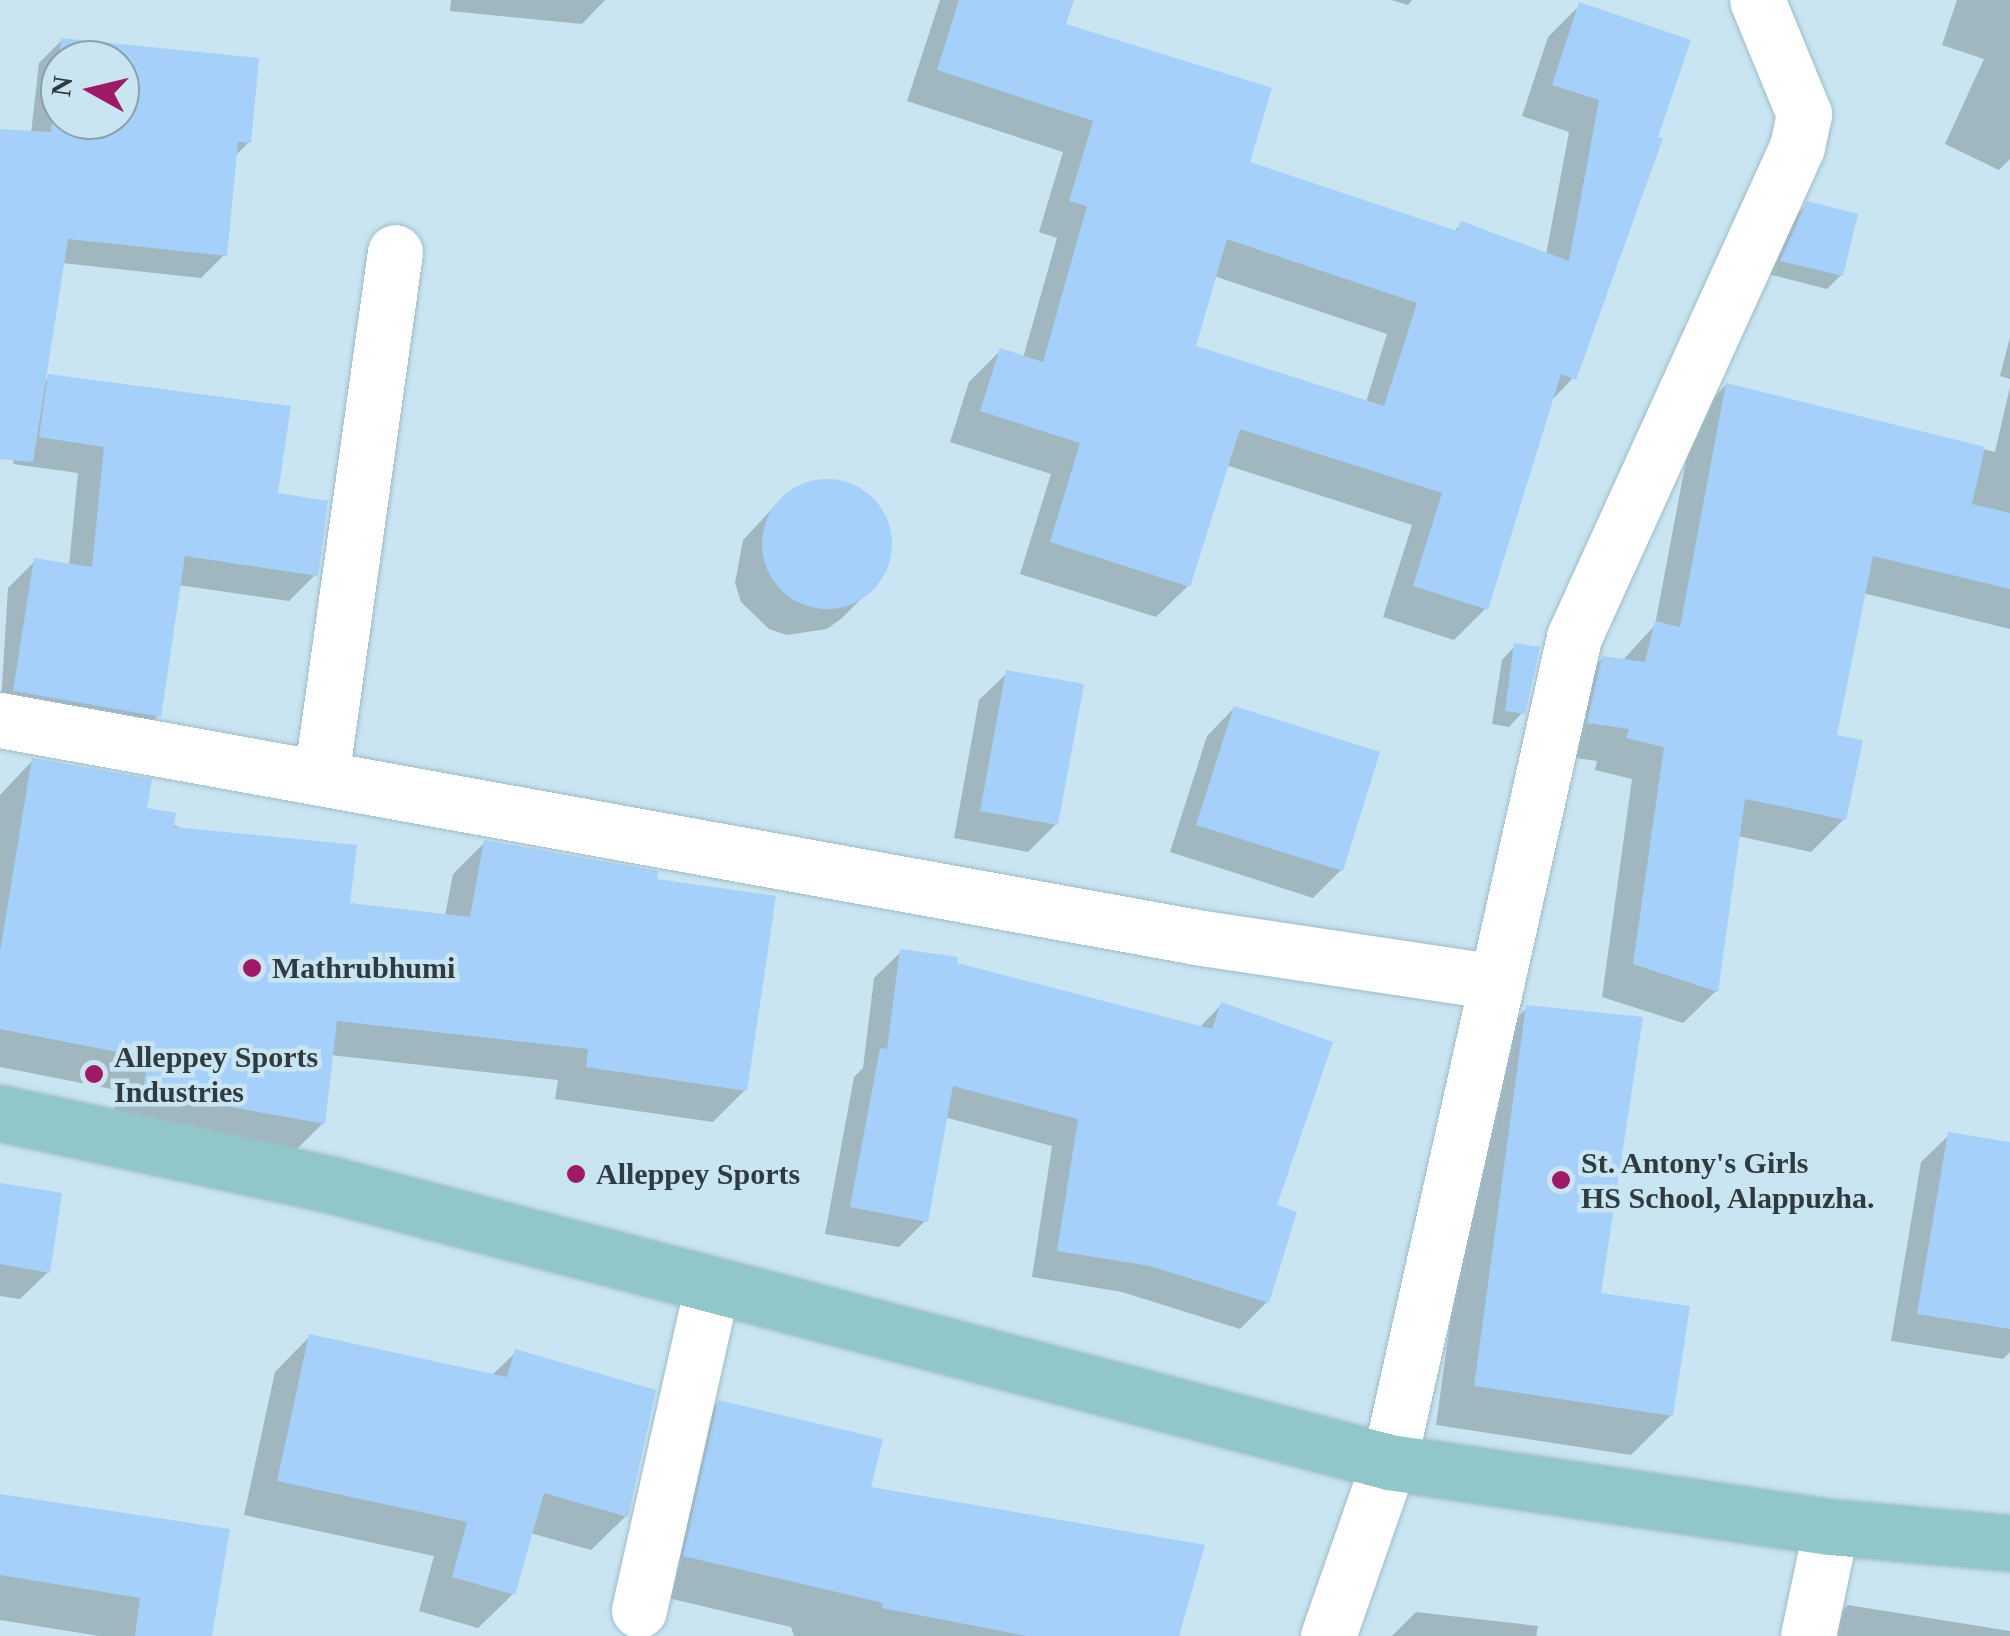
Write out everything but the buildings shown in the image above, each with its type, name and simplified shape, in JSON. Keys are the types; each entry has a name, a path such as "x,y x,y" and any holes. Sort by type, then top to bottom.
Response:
{"main road":[{"path":"0,1113 332,1185 1388,1462 1831,1527 2010,1543"}],"street":[{"path":"1328,1636 1388,1462 1574,638 1797,146 1804,114 1757,0"},
{"path":"321,778 394,252"},
{"path":"0,720 1196,937 1497,982"},
{"path":"640,1610 712,1285"},
{"path":"1808,1636 1831,1527"}],"place":[{"name":"Mathrubhumi","path":"252,968"},
{"name":"Alleppey Sports Industries","path":"94,1074"},
{"name":"Alleppey Sports","path":"576,1174"},
{"name":"St. Antony's Girls HS School, Alappuzha.","path":"1561,1180"}]}
